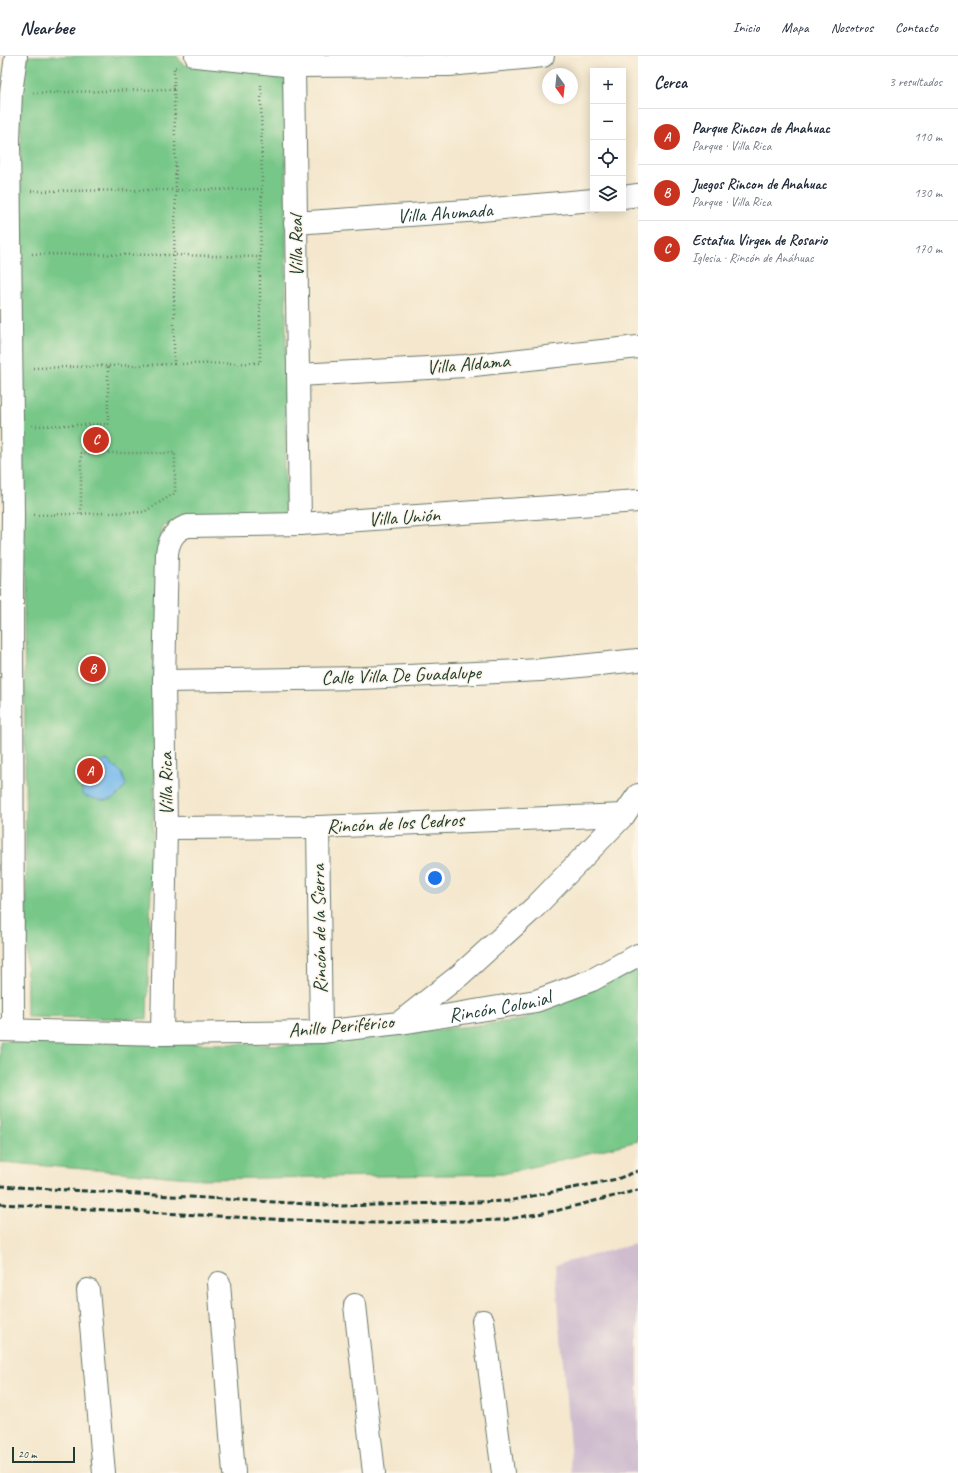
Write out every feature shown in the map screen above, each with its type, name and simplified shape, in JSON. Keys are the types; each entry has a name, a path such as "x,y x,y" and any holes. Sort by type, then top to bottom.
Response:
{"street":[{"path":"6,1030 6,594 13,515 12,427 6,375 10,254 10,192 5,145 16,56"},
{"path":"189,62 294,66 449,65 543,56"},
{"name":"Villa Real","path":"294,66 300,524"},
{"path":"626,197 638,195"},
{"name":"Villa Ahumada","path":"295,222 481,210 590,200"},
{"name":"Villa Aldama","path":"298,375 465,366 638,347"},
{"name":"Villa Unión","path":"172,536 178,530 188,526 300,524 638,501"},
{"name":"Villa Rica","path":"162,1034 166,828 164,681 167,553 172,536"},
{"name":"Calle Villa De Guadalupe","path":"164,681 370,678 541,670 638,660"},
{"name":"Anillo Periférico","path":"6,1030 162,1034 321,1032 399,1023 460,975 529,912 624,815 638,795"},
{"name":"Rincón de los Cedros","path":"166,828 318,827 624,815"},
{"name":"Rincón de la Sierra","path":"318,827 321,1032"},
{"name":"Rincón Colonial","path":"399,1023 536,1001 592,980 638,956"},
{"path":"219,1283 234,1473"},
{"path":"88,1290 104,1473"},
{"path":"355,1305 374,1473"},
{"path":"483,1321 502,1473"}],"path":[{"path":"174,364 174,255 176,190 174,67 189,62"},
{"path":"6,375 108,365 260,362 260,257 262,188 261,85 254,84"},
{"path":"11,93 174,89"},
{"path":"10,192 262,188"},
{"path":"10,254 260,257"},
{"path":"12,427 108,424 108,365"},
{"path":"13,515 81,514 144,512 175,493 175,453 81,453 81,514"}],"shaded area":[{"path":"638,1243 638,1473 572,1473 555,1265"}],"green space":[{"path":"28,56 177,56 183,65 286,74 286,514 162,525 147,1019 27,1017 20,78"},
{"path":"638,962 638,1141 503,1174 202,1179 0,1162 0,1041 307,1045 522,1020"}],"water":[{"path":"107,760 122,773 126,785 117,796 112,799 102,800 82,795 82,773"}],"railway":[{"path":"0,1186 343,1206 508,1201 617,1179 638,1171"},
{"path":"0,1204 270,1219 373,1223 503,1220 555,1211 638,1190"}],"place":[{"name":"Estatua Virgen de Rosario","path":"96,440"},
{"name":"Juegos Rincon de Anahuac","path":"93,669"},
{"name":"Parque Rincon de Anahuac","path":"90,771"}]}
